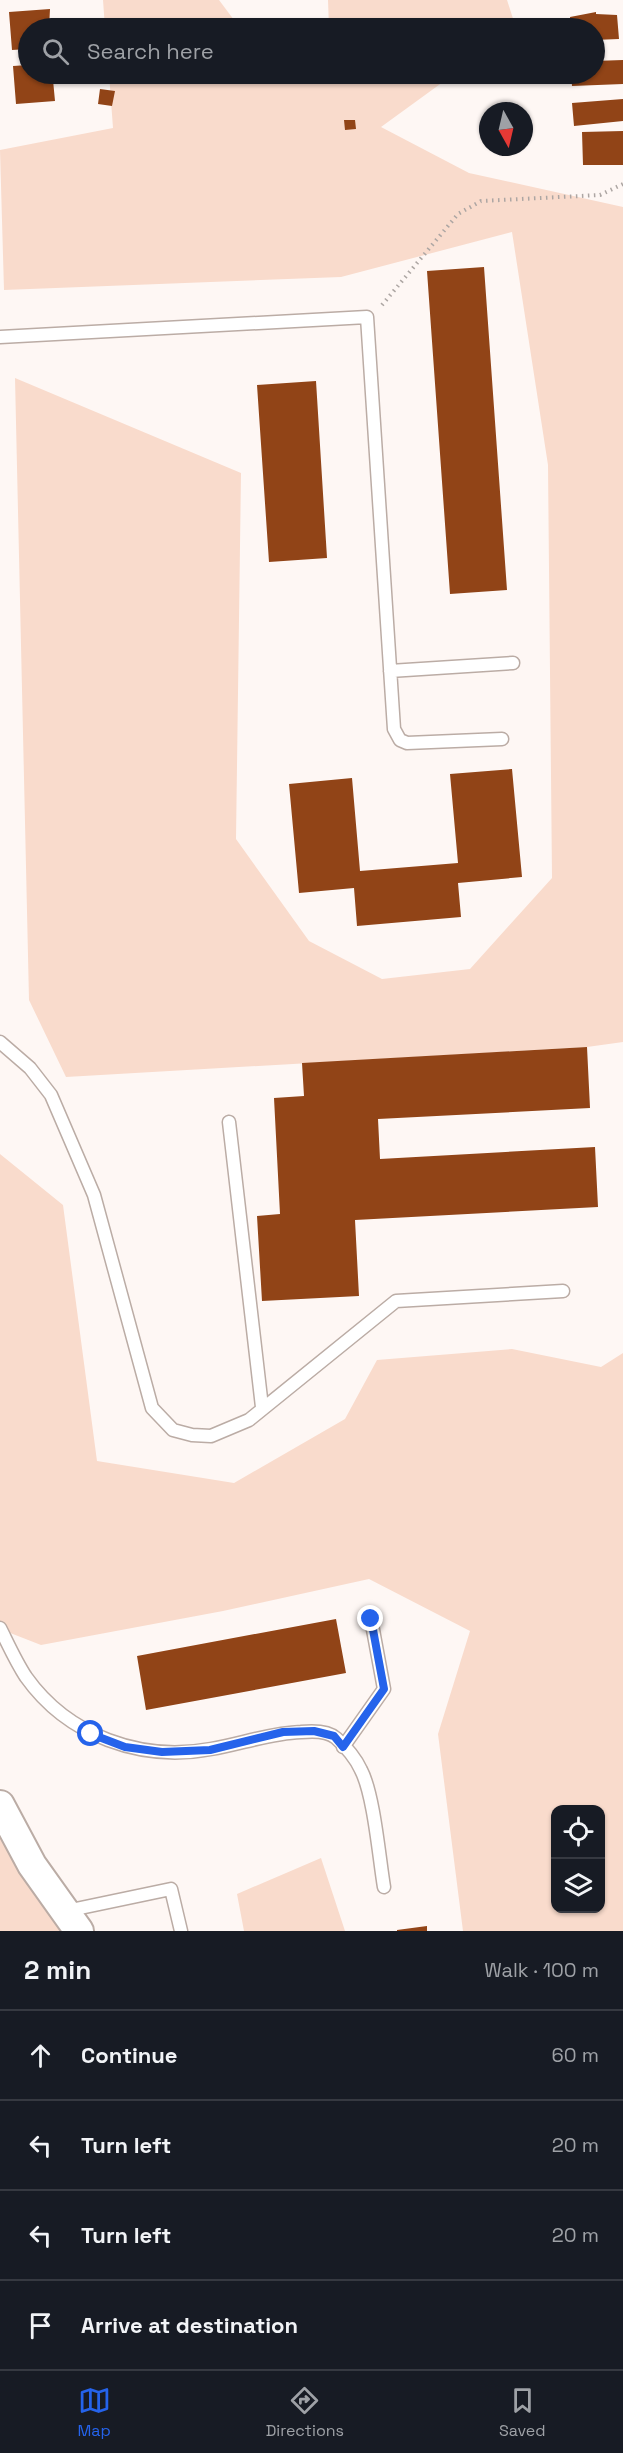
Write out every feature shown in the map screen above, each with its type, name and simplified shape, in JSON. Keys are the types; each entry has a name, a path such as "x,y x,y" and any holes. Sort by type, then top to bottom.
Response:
{"street":[{"path":"0,1805 32,1865 72,1921"}],"lane":[{"path":"0,337 367,317 394,729 403,742 502,740"},
{"path":"390,672 513,663"},
{"path":"0,1042 30,1068 51,1095 94,1195 153,1408 173,1430 192,1435 211,1436 249,1420 262,1407 396,1301 563,1291"},
{"path":"229,1122 262,1407"},
{"path":"343,1747 384,1689 371,1619"},
{"path":"0,1628 26,1677 55,1708 91,1734 125,1747 162,1752 210,1750 283,1732 314,1731 334,1736 362,1771 369,1798 384,1887"},
{"path":"72,1921 171,1889 181,1931"}],"path":[{"path":"367,317 388,300 458,214 481,201 600,195 623,183"}],"shaded area":[{"path":"103,0 219,0 232,18 104,18"},
{"path":"328,0 507,0 513,18 329,18"},
{"path":"110,84 440,84 381,127 469,173 623,207 623,1042 587,1047 66,1077 29,1000 15,378 241,473 236,839 309,941 382,979 470,969 552,878 548,465 512,232 341,277 4,290 0,150 113,128"},
{"path":"0,1154 63,1205 97,1461 234,1483 345,1419 377,1360 512,1349 601,1367 623,1353 623,1931 463,1931 438,1734 470,1631 369,1579 223,1611 41,1645 0,1629"},
{"path":"0,1805 79,1931 0,1931"},
{"path":"321,1858 345,1931 244,1931 237,1894"}],"building":[{"path":"50,9 50,18 18,18 18,50 12,50 9,12"},
{"path":"596,12 596,14 617,15 619,39 605,40 605,18 570,17"},
{"path":"623,60 623,84 572,86 572,84 605,84 605,61"},
{"path":"13,66 18,66 18,84 53,84 55,101 16,104"},
{"path":"100,89 115,91 112,106 98,104"},
{"path":"623,99 623,121 574,126 572,103"},
{"path":"344,120 355,120 356,129 345,130"},
{"path":"623,131 623,165 583,165 582,132"},
{"path":"484,267 507,590 450,594 427,271"},
{"path":"316,381 327,558 269,562 257,385"},
{"path":"512,769 522,877 458,883 461,917 357,926 354,888 299,893 289,784 352,778 360,871 458,863 450,774"},
{"path":"587,1047 590,1108 378,1119 380,1159 595,1147 598,1207 355,1220 359,1296 262,1301 257,1216 280,1214 274,1098 304,1096 302,1063"},
{"path":"336,1619 346,1673 146,1710 137,1656"},
{"path":"427,1926 427,1931 397,1931 397,1930"}],"route":[{"path":"91,1734 125,1747 162,1752 210,1750 283,1732 314,1731 334,1736 343,1747 384,1689 371,1619"}]}
